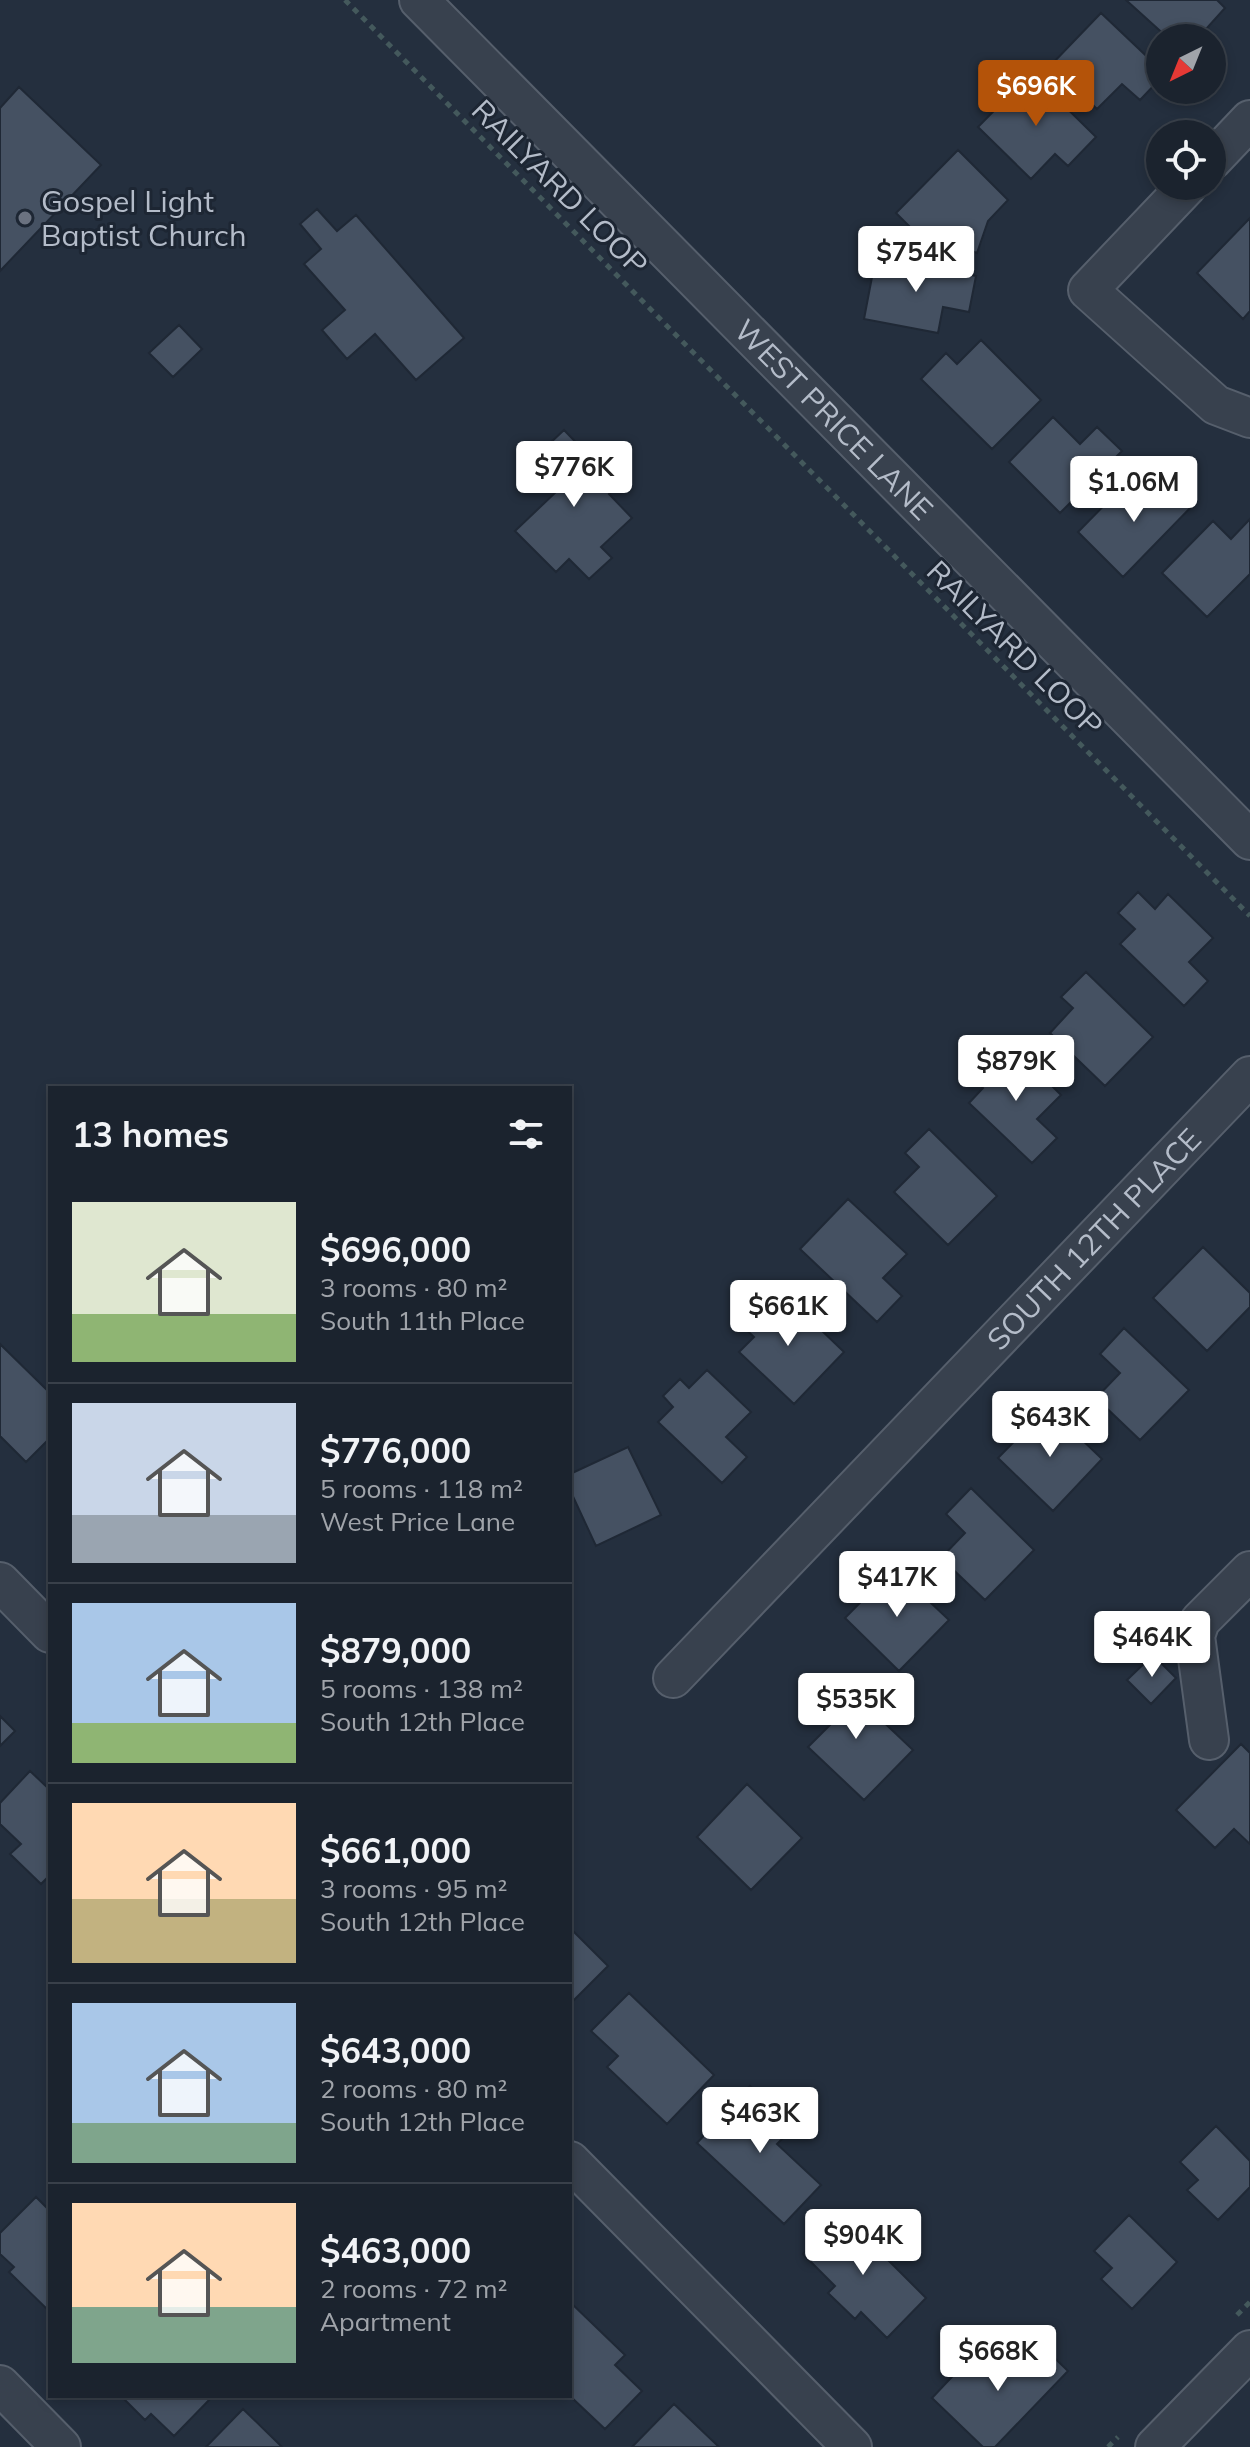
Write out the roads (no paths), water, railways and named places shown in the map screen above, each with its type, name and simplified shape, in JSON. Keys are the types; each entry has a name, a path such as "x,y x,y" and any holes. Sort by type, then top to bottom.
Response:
{"street":[{"name":"WEST PRICE LANE","path":"419,0 1250,840"},
{"path":"1226,145 1250,120"},
{"path":"1174,200 1088,290 1216,405 1250,418"},
{"name":"SOUTH 12TH PLACE","path":"673,1678 1250,1076"},
{"path":"1209,1740 1195,1636 1200,1621 1250,1571"},
{"path":"0,1582 48,1631"},
{"path":"572,2163 852,2447"},
{"path":"1155,2447 1250,2350"},
{"path":"0,2385 61,2447"}],"place":[{"name":"Gospel Light Baptist Church","path":"25,218"}]}
